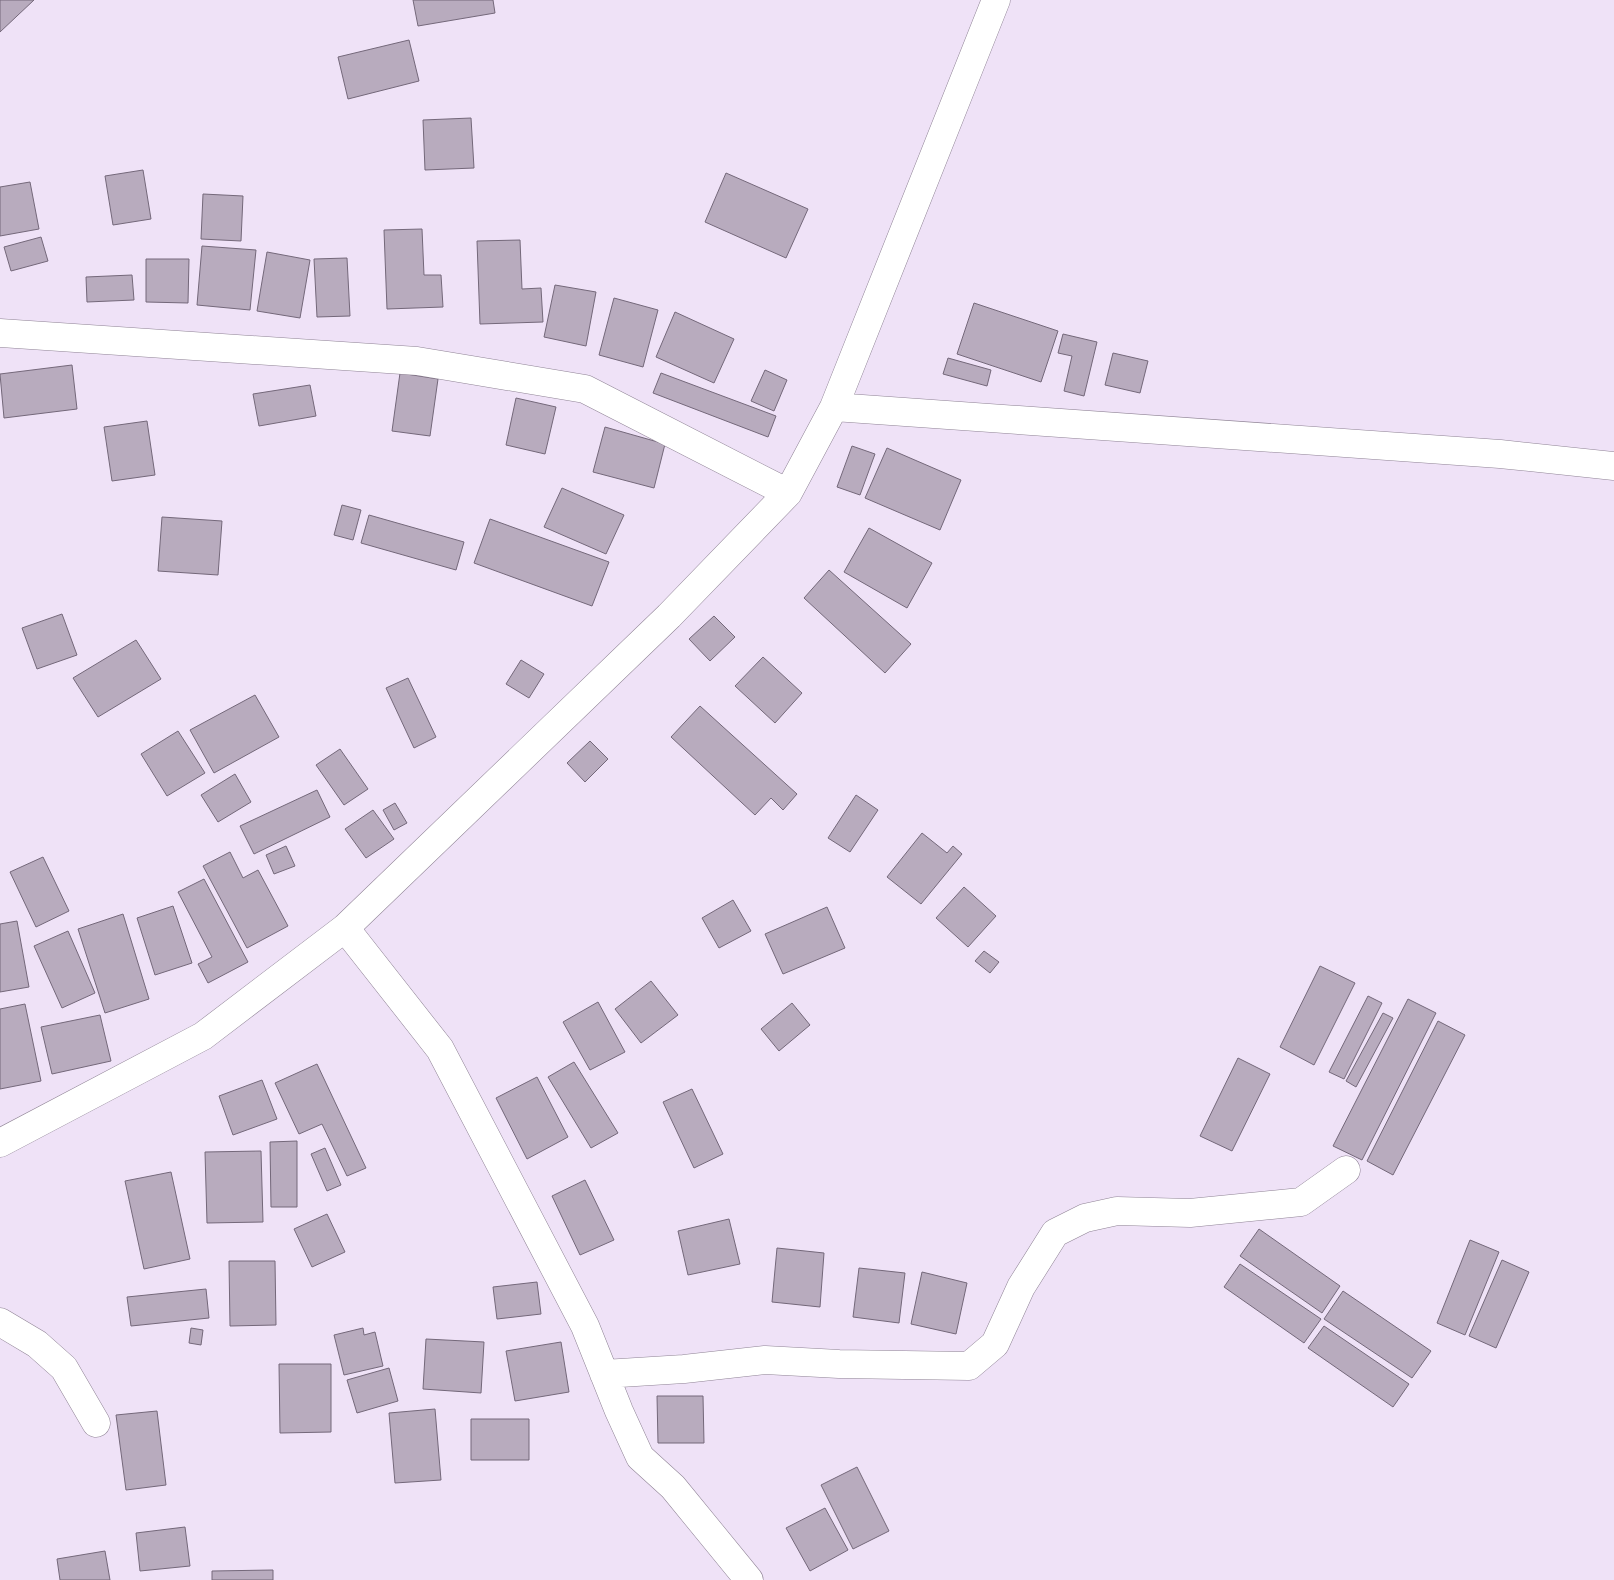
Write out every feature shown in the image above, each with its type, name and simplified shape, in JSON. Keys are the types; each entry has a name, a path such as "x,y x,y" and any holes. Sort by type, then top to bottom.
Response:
{"street":[{"path":"0,1143 203,1036 345,928 669,616 788,493 834,406 996,0"},
{"path":"0,332 417,361 585,389 788,493"},
{"path":"834,406 1500,454 1614,466"},
{"path":"345,928 440,1049 585,1326 619,1411 640,1457 673,1487 749,1580"},
{"path":"604,1374 684,1370 765,1360 969,1366 995,1344 1020,1287 1056,1233 1085,1218 1118,1211 1190,1213 1301,1202 1346,1170"},
{"path":"0,1322 37,1344 64,1368 96,1423"}],"building":[{"path":"0,0 34,0 0,32"},
{"path":"413,0 493,0 495,13 418,26"},
{"path":"409,40 419,81 348,99 338,57"},
{"path":"471,118 474,168 425,170 423,120"},
{"path":"143,170 151,219 113,225 105,176"},
{"path":"726,173 808,209 786,258 705,222"},
{"path":"30,182 39,229 0,236 0,187"},
{"path":"203,194 243,196 241,241 201,239"},
{"path":"422,229 424,275 441,275 443,307 387,309 384,230"},
{"path":"41,237 48,261 11,271 4,247"},
{"path":"520,240 522,289 541,288 543,322 480,324 477,241"},
{"path":"202,246 256,250 250,310 197,305"},
{"path":"267,252 310,260 300,318 257,311"},
{"path":"347,258 350,316 317,317 314,259"},
{"path":"146,259 189,259 188,303 146,302"},
{"path":"132,275 134,300 87,302 86,277"},
{"path":"555,285 596,292 586,346 544,337"},
{"path":"614,298 658,310 643,367 599,355"},
{"path":"974,303 1058,331 1041,382 957,354"},
{"path":"675,312 734,339 714,383 656,357"},
{"path":"1063,334 1097,342 1084,396 1064,391 1072,356 1058,353"},
{"path":"1113,353 1148,361 1140,393 1105,385"},
{"path":"948,358 991,370 987,386 943,374"},
{"path":"72,365 77,409 4,418 0,374"},
{"path":"765,370 787,380 774,411 751,401"},
{"path":"400,373 438,379 430,436 392,431"},
{"path":"661,373 776,416 768,437 653,393"},
{"path":"310,385 316,416 259,426 253,394"},
{"path":"516,398 556,407 545,454 506,445"},
{"path":"147,421 155,475 112,481 104,427"},
{"path":"605,427 665,444 654,488 593,472"},
{"path":"852,446 875,454 860,495 837,487"},
{"path":"887,448 961,480 940,530 865,498"},
{"path":"562,488 624,515 606,554 544,527"},
{"path":"342,505 361,510 353,540 334,535"},
{"path":"369,515 464,542 456,570 361,543"},
{"path":"162,517 222,521 218,575 158,571"},
{"path":"490,519 609,562 592,606 474,563"},
{"path":"869,528 932,563 907,608 844,572"},
{"path":"829,570 911,644 885,673 804,598"},
{"path":"62,614 77,655 37,669 22,628"},
{"path":"714,616 735,637 710,661 689,639"},
{"path":"136,640 161,679 98,717 73,678"},
{"path":"763,657 802,693 775,723 735,686"},
{"path":"521,660 544,674 529,698 506,684"},
{"path":"408,678 436,737 414,748 386,688"},
{"path":"255,695 279,737 214,773 190,730"},
{"path":"700,706 797,794 783,810 771,798 755,815 671,737"},
{"path":"178,731 205,773 167,796 141,754"},
{"path":"590,741 608,759 585,782 567,763"},
{"path":"340,749 368,789 344,805 316,765"},
{"path":"235,774 251,802 218,822 201,795"},
{"path":"317,790 330,817 254,854 240,826"},
{"path":"856,795 878,810 850,852 828,838"},
{"path":"395,803 407,823 394,830 383,810"},
{"path":"373,810 394,839 366,858 345,829"},
{"path":"922,833 947,853 953,846 962,854 921,904 887,877"},
{"path":"286,846 295,866 274,874 266,855"},
{"path":"230,852 243,878 258,870 288,926 247,948 203,866"},
{"path":"43,857 69,911 36,927 10,872"},
{"path":"204,879 248,962 208,983 198,964 212,957 178,892"},
{"path":"964,887 996,916 968,947 936,918"},
{"path":"733,900 751,931 719,948 702,918"},
{"path":"173,906 192,963 155,975 137,918"},
{"path":"827,907 845,948 783,974 765,934"},
{"path":"123,914 149,999 105,1013 78,929"},
{"path":"17,921 29,987 0,992 0,924"},
{"path":"68,931 95,993 62,1008 34,946"},
{"path":"984,951 999,962 990,973 975,961"},
{"path":"1320,966 1355,983 1314,1065 1280,1047"},
{"path":"651,981 678,1015 641,1043 615,1009"},
{"path":"1368,996 1382,1003 1344,1079 1329,1072"},
{"path":"1408,999 1436,1013 1362,1160 1333,1146"},
{"path":"598,1002 625,1052 590,1070 563,1022"},
{"path":"792,1003 810,1025 779,1051 761,1029"},
{"path":"25,1004 41,1081 0,1089 0,1009"},
{"path":"1383,1013 1393,1018 1356,1087 1346,1081"},
{"path":"100,1015 111,1061 52,1074 41,1027"},
{"path":"1438,1021 1465,1035 1393,1175 1367,1161"},
{"path":"1238,1058 1270,1074 1232,1151 1200,1136"},
{"path":"574,1062 618,1133 591,1148 548,1077"},
{"path":"317,1064 366,1168 347,1176 322,1124 299,1134 275,1083"},
{"path":"537,1077 568,1137 527,1159 496,1098"},
{"path":"262,1080 277,1119 233,1135 219,1096"},
{"path":"692,1089 723,1154 694,1168 663,1102"},
{"path":"297,1141 297,1207 271,1207 270,1142"},
{"path":"325,1148 341,1185 327,1191 311,1154"},
{"path":"261,1151 263,1222 207,1223 205,1152"},
{"path":"171,1172 190,1259 144,1269 125,1181"},
{"path":"585,1180 614,1240 580,1255 552,1196"},
{"path":"327,1214 345,1252 312,1267 294,1229"},
{"path":"729,1219 740,1264 688,1275 678,1231"},
{"path":"1259,1229 1340,1286 1322,1313 1240,1256"},
{"path":"1470,1240 1499,1252 1465,1335 1437,1323"},
{"path":"777,1248 824,1253 820,1307 772,1302"},
{"path":"1502,1260 1529,1272 1496,1348 1469,1336"},
{"path":"229,1261 275,1261 276,1325 230,1326"},
{"path":"1240,1264 1321,1319 1304,1343 1224,1287"},
{"path":"859,1268 905,1273 899,1323 853,1317"},
{"path":"922,1272 967,1283 956,1334 911,1324"},
{"path":"537,1282 541,1314 497,1319 493,1287"},
{"path":"206,1289 209,1318 131,1326 127,1297"},
{"path":"1343,1291 1431,1351 1412,1378 1324,1319"},
{"path":"1324,1326 1409,1384 1393,1407 1308,1348"},
{"path":"191,1328 203,1330 201,1345 189,1343"},
{"path":"363,1328 364,1335 375,1332 383,1366 344,1375 334,1335"},
{"path":"426,1339 484,1342 481,1393 423,1389"},
{"path":"561,1342 569,1392 515,1401 506,1351"},
{"path":"279,1364 331,1364 331,1432 280,1433"},
{"path":"389,1368 398,1401 357,1413 347,1380"},
{"path":"657,1396 703,1396 704,1443 658,1443"},
{"path":"435,1409 441,1480 395,1483 389,1413"},
{"path":"157,1411 166,1485 126,1490 116,1415"},
{"path":"471,1419 529,1419 529,1460 471,1460"},
{"path":"857,1467 889,1531 853,1549 821,1485"},
{"path":"825,1508 848,1550 810,1571 786,1528"},
{"path":"185,1527 190,1566 140,1571 136,1533"},
{"path":"105,1551 110,1580 60,1580 57,1559"},
{"path":"273,1570 273,1580 212,1580 212,1571"}]}
